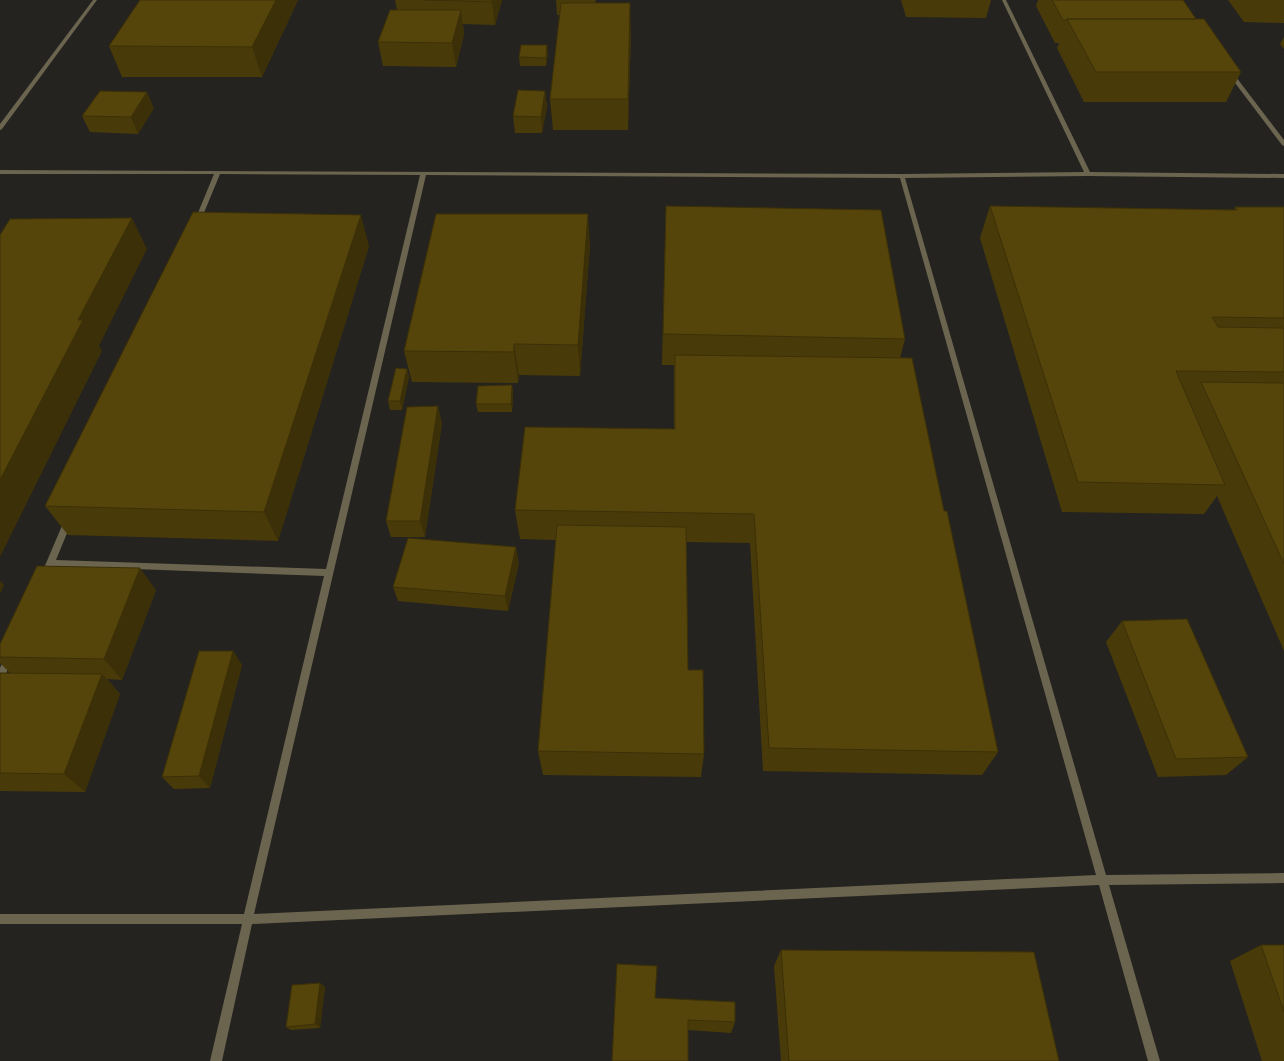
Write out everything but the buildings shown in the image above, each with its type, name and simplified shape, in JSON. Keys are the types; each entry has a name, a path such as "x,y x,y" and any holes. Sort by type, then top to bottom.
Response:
{"street":[{"path":"0,128 95,0"},
{"path":"1004,0 1088,174"},
{"path":"1227,69 1284,144"},
{"path":"0,172 902,176 1088,174 1284,176"},
{"path":"193,230 218,172"},
{"path":"216,1061 423,173"},
{"path":"902,176 1154,1061"},
{"path":"41,585 72,512"},
{"path":"50,563 329,573"},
{"path":"0,678 12,650"},
{"path":"0,919 248,919 1103,880 1284,878"}]}
